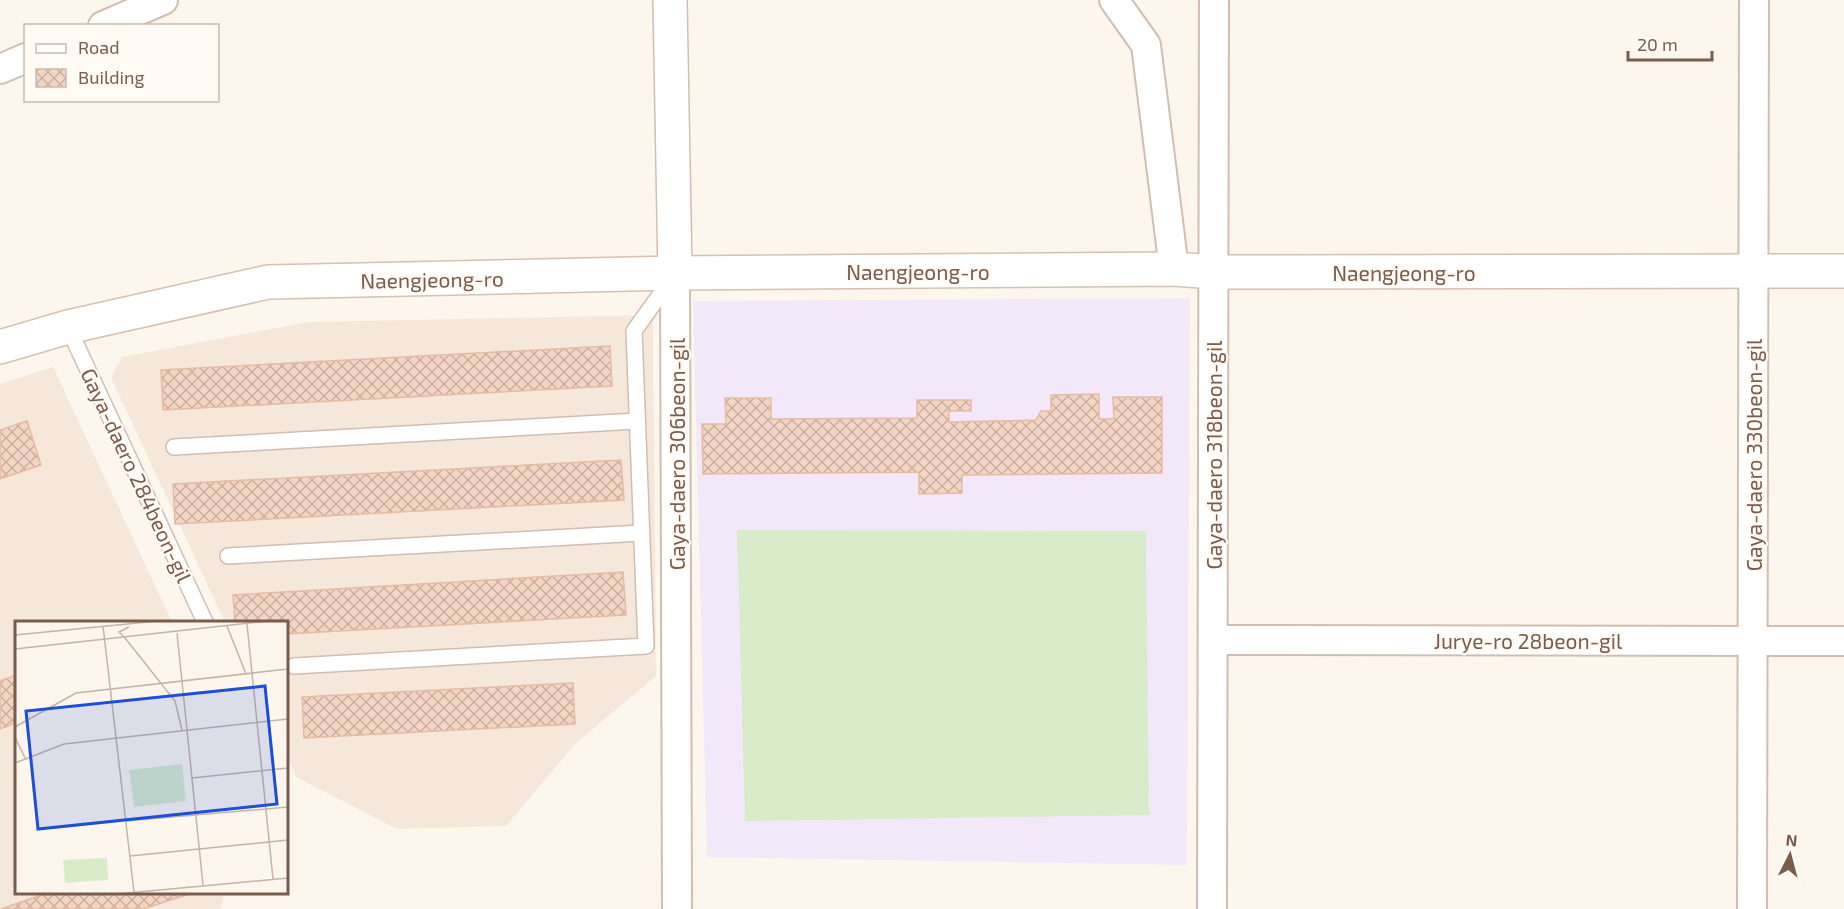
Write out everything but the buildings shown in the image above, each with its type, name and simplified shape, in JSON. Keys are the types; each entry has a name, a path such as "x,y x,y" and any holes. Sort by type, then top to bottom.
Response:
{"main road":[{"name":"Gaya-daero 306beon-gil","path":"670,0 675,273"},
{"name":"Naengjeong-ro","path":"0,346 68,327 268,282 675,273 1174,269 1214,272 1844,271"}],"street":[{"path":"108,24 164,0"},
{"path":"1114,0 1146,45 1174,269"},
{"name":"Gaya-daero 318beon-gil","path":"1212,909 1214,0"},
{"name":"Gaya-daero 330beon-gil","path":"1752,909 1754,0"},
{"path":"0,69 24,59"},
{"name":"Gaya-daero 306beon-gil","path":"675,273 677,909"},
{"name":"Jurye-ro 28beon-gil","path":"1213,640 1844,641"}],"lane":[{"path":"294,666 646,646 634,331 675,273"},
{"name":"Gaya-daero 284beon-gil","path":"68,327 205,621"},
{"path":"174,447 637,421"},
{"path":"228,556 641,533"}],"shaded area":[{"path":"1190,298 1187,865 707,857 693,301"},
{"path":"653,315 656,676 576,743 506,826 397,829 296,777 288,757 288,621 225,621 111,378 122,357 308,322"},
{"path":"53,367 172,621 15,621 15,894 224,894 221,909 0,909 0,384"}],"green space":[{"path":"737,530 1146,531 1149,815 745,821"}]}
